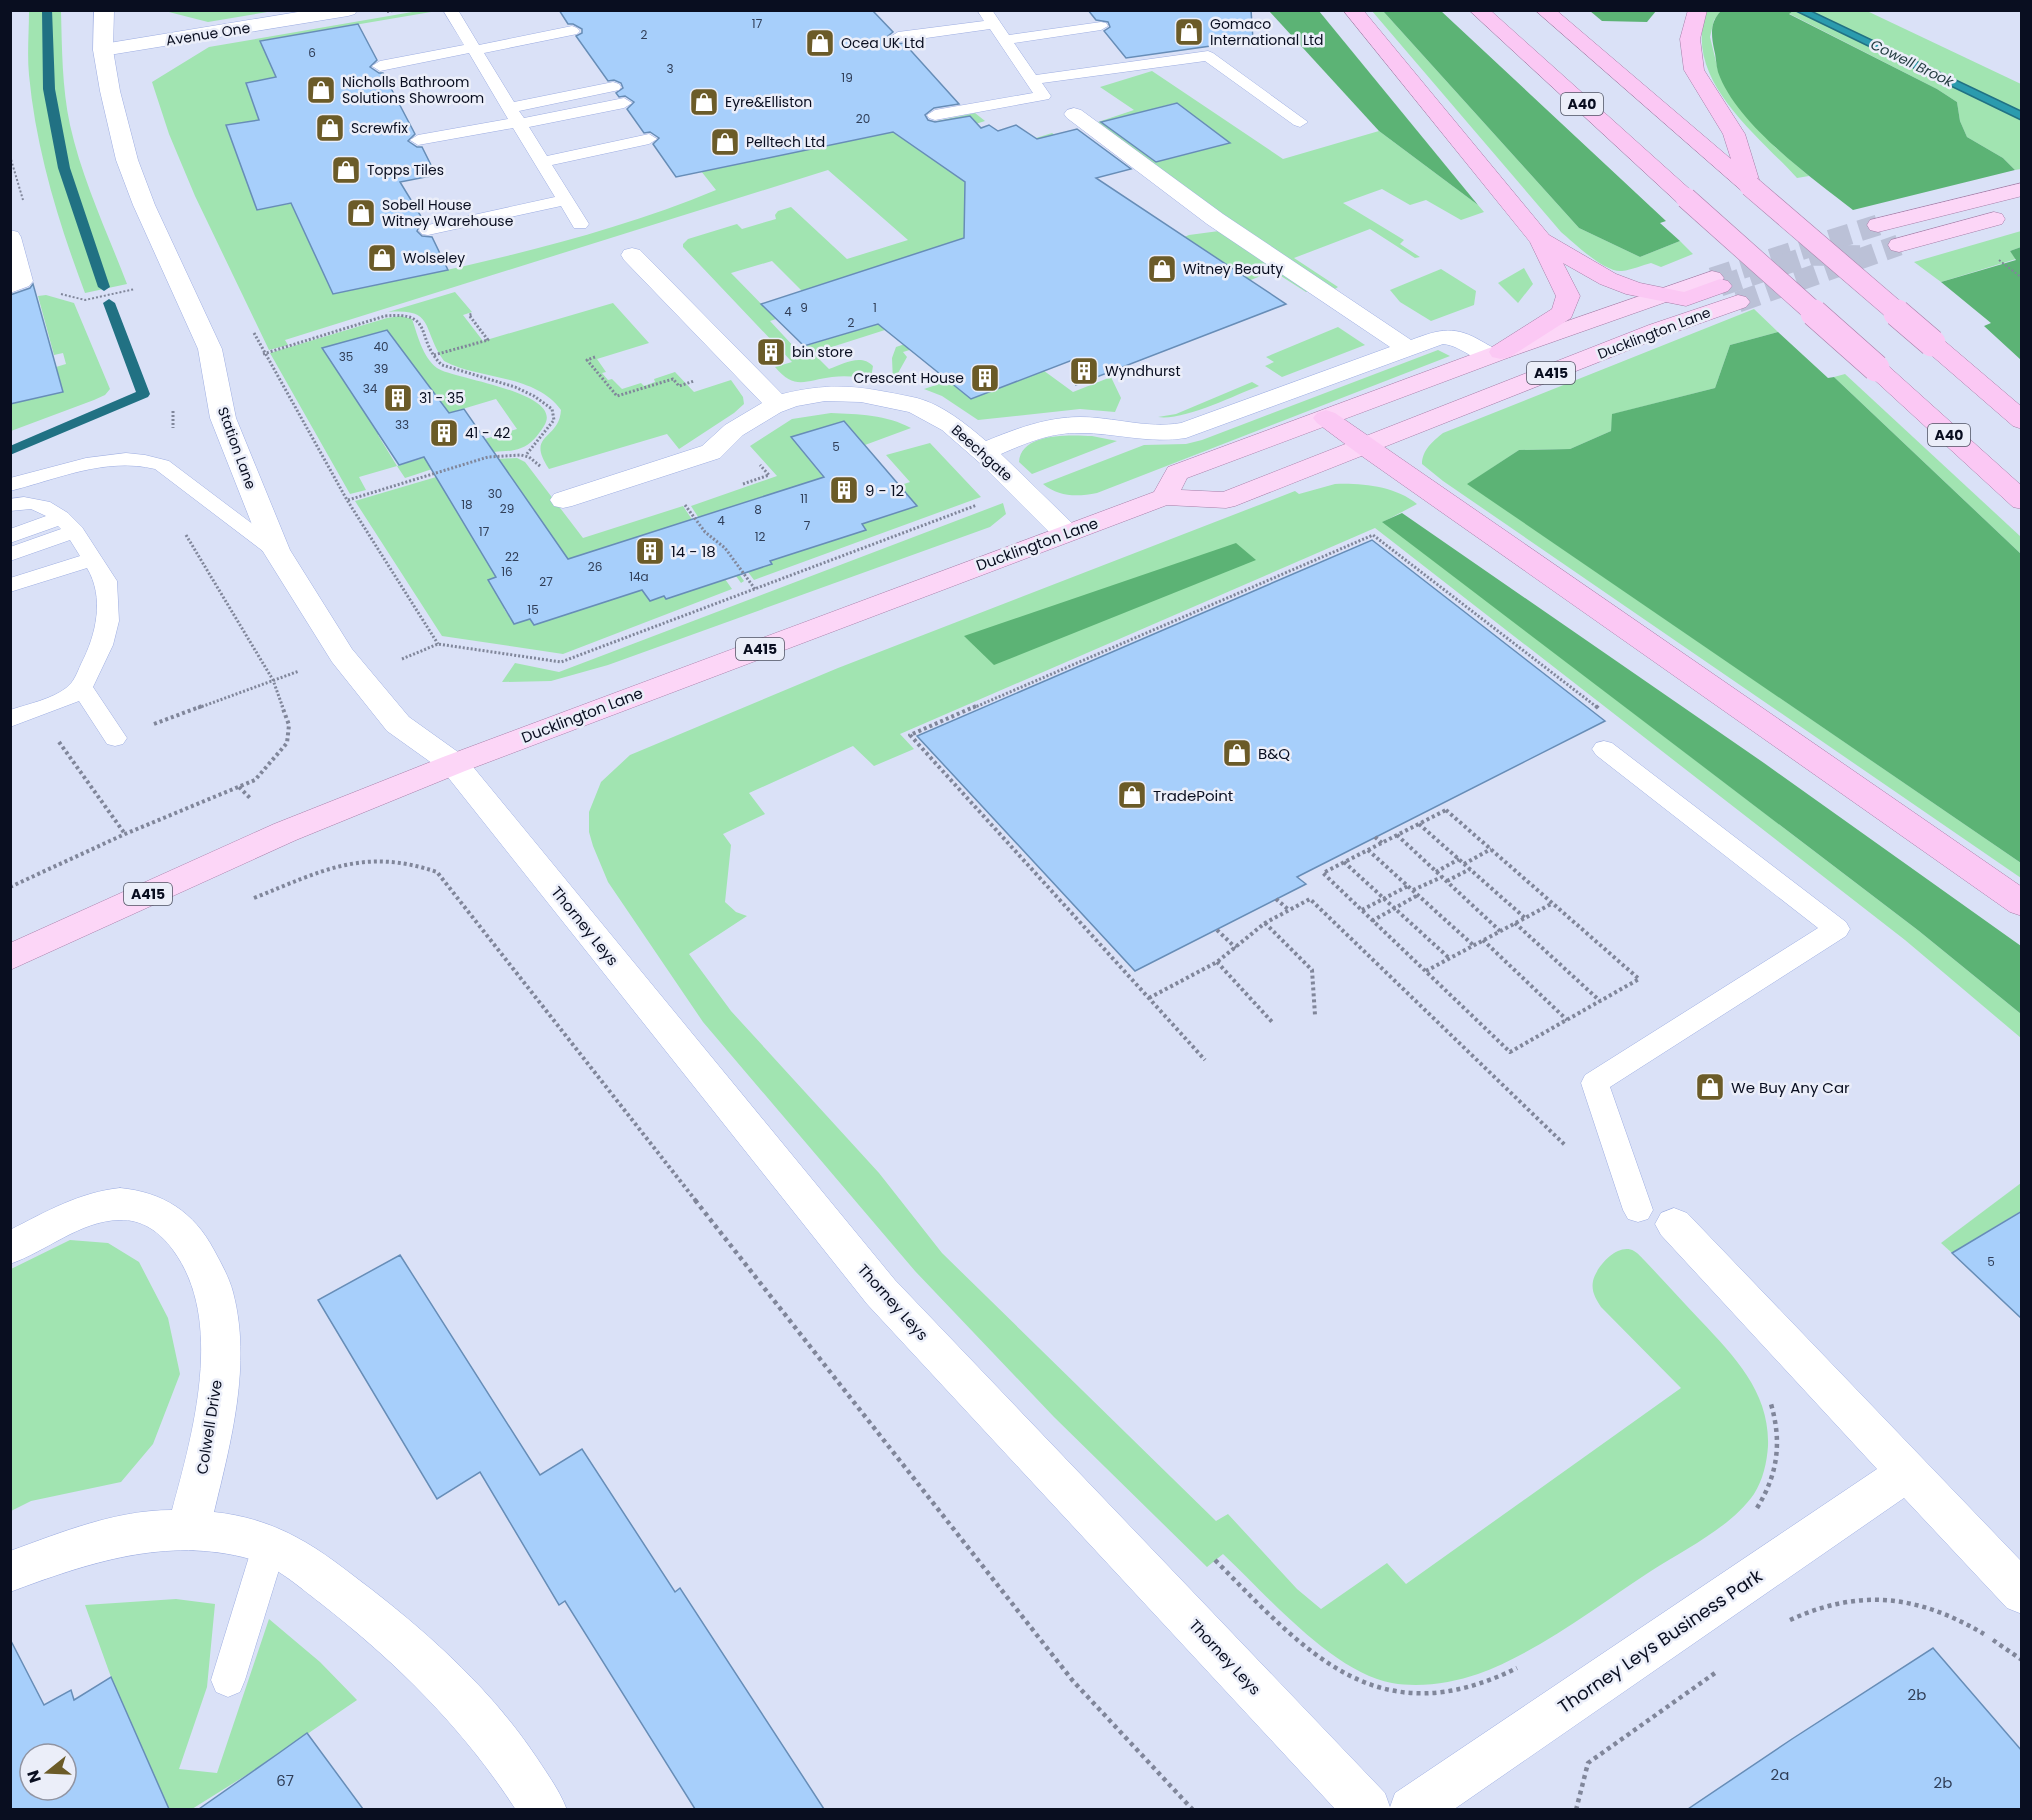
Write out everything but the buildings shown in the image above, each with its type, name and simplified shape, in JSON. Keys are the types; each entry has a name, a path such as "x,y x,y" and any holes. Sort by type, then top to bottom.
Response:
{"highway":[{"path":"1352,10 1541,240 1568,296 1563,313 1495,354"},
{"name":"A40","path":"1478,10 2022,501"},
{"path":"1544,10 2022,421"},
{"path":"1698,10 1690,39 1694,70 1734,134 1750,186"},
{"path":"1541,240 1608,279 1634,289 1664,295"},
{"path":"1326,418 2022,904"}],"main road":[{"path":"1878,225 2022,189"},
{"path":"1899,245 2011,214"},
{"name":"Ducklington Lane","path":"10,958 285,832 454,764 1164,497 1226,500 1658,330 1723,289 1664,295 1495,354 1178,473 1164,497"}],"street":[{"name":"Station Lane","path":"104,10 103,51 127,160 144,206 210,349 223,418 276,550 342,655 398,724 454,764"},
{"name":"Avenue One","path":"103,51 348,10"},
{"path":"1074,114 1215,219 1409,349"},
{"path":"10,237 21,281 10,286"},
{"path":"632,255 778,405"},
{"path":"983,452 1019,437 1065,426 1097,426 1163,434 1186,430 1441,337 1453,337 1495,354"},
{"name":"Beechgate","path":"563,500 711,452 734,430 778,405 804,396 825,393 861,394 898,400 917,406 951,425 983,452 1066,533"},
{"name":"Thorney Leys","path":"454,764 881,1292 1368,1809"},
{"name":"Colwell Drive","path":"10,1248 89,1210 119,1204 135,1205 159,1213 171,1220 190,1241 213,1292 219,1342 217,1395 207,1455 188,1530"},
{"path":"1656,1217 1907,1472 2022,1593"},
{"name":"Thorney Leys Business Park","path":"1412,1809 1907,1472"},
{"path":"10,1572 120,1536 188,1530 233,1535 260,1542 291,1558 333,1586 429,1667 490,1733 544,1809"}],"lane":[{"path":"450,10 580,224"},
{"path":"935,115 1043,96 984,10"},
{"path":"380,66 568,25"},
{"path":"902,42 999,32 1101,26"},
{"path":"1032,80 1208,56 1300,122"},
{"path":"515,118 612,87"},
{"path":"418,140 515,118 624,103"},
{"path":"543,162 649,139"},
{"path":"428,230 566,200"},
{"path":"10,485 111,460 147,460 162,465 276,550"},
{"path":"10,505 29,503 45,505 68,524 106,581 108,621 102,645 81,687 72,695 10,719"},
{"path":"10,537 68,524"},
{"path":"10,555 68,524"},
{"path":"10,585 93,559"},
{"path":"81,687 115,738"},
{"path":"1604,749 1837,929 1595,1083 1656,1217"},
{"path":"228,1680 269,1547"}],"path":[{"path":"386,12 398,10"},
{"path":"56,292 85,300 142,288"},
{"path":"264,354 385,316 404,313 417,318 434,355 443,366 520,388 539,398 552,409 554,420 526,456"},
{"path":"434,355 488,339 469,315 473,314"},
{"path":"254,333 347,500 438,644"},
{"path":"595,357 586,360 617,396 673,379 679,386 703,378"},
{"path":"10,887 125,834 255,780 268,768 287,743 289,725 273,680 159,491 162,465 173,446 173,404"},
{"path":"359,677 438,644 561,662 1021,488"},
{"path":"684,503 705,532 725,548 755,589"},
{"path":"1205,1060 910,735 1373,535 1603,712"},
{"path":"68,756 273,680"},
{"path":"54,733 125,834"},
{"path":"1446,810 1639,979 1510,1052 1323,873 1397,835 1446,810"},
{"path":"1419,824 1525,918"},
{"path":"1397,835 1500,931"},
{"path":"1374,837 1382,843"},
{"path":"1464,864 1491,849"},
{"path":"1368,850 1473,945"},
{"path":"313,876 362,859 378,858 424,866 437,872 1073,1681 1193,1809"},
{"path":"1436,872 1459,859"},
{"path":"1344,862 1449,958"},
{"path":"1447,881 1470,869"},
{"path":"1413,890 1442,877"},
{"path":"1362,910 1408,886"},
{"path":"1372,921 1418,895"},
{"path":"1276,899 1289,910"},
{"path":"1149,998 1217,962 1264,923 1310,899 1574,1154"},
{"path":"1425,971 1553,903"},
{"path":"1264,923 1312,970 1315,1015"},
{"path":"1515,923 1600,1001"},
{"path":"1216,930 1236,948"},
{"path":"1483,940 1567,1020"},
{"path":"1217,962 1273,1023"},
{"path":"1752,1515 1774,1479 1777,1459 1776,1426 1768,1395"},
{"path":"1215,1560 1309,1651 1342,1672 1368,1684 1386,1690 1425,1695 1459,1689 1505,1675 1521,1666"},
{"path":"1783,1624 1819,1606 1841,1600 1886,1600 1913,1603 1966,1622 2022,1660"},
{"path":"1576,1809 1588,1763 1725,1665"}],"green space":[{"path":"161,10 273,10 273,11 208,22"},
{"path":"29,11 61,11 64,82 70,125 88,185 127,284 85,293 75,267 50,186 37,131 28,67"},
{"path":"418,11 431,12 260,41 276,77 246,83 259,120 226,126 257,209 294,203 333,294 527,251 670,208 716,190 701,171 975,113 985,121 947,133 1063,156 1036,138 1052,133 1107,170 1072,183 936,342 903,352 907,357 893,382 892,358 896,347 926,337 910,322 813,353 829,369 857,360 868,362 873,366 871,378 842,376 795,382 775,367 792,362 683,247 688,239 737,224 742,229 776,219 775,215 778,211 791,207 847,259 908,240 828,170 285,340 288,345 269,350 195,196 169,134 152,82 209,47","holes":["772,261 817,306 900,317 796,349 770,321 776,319 731,273"]},
{"path":"1269,11 1319,11 1478,205 1379,131"},
{"path":"1372,11 1383,11 1579,228 1640,257 1680,241 1693,254 1661,267 1651,263 1622,271 1607,267 1590,256 1561,232"},
{"path":"1383,11 1441,11 1666,221 1660,223 1680,241 1640,257 1579,228"},
{"path":"1590,11 1656,11 1647,22 1602,21"},
{"path":"1707,11 1721,11 1714,20 1710,37 1718,70 1775,147 1809,176 1797,178 1745,124 1728,104 1714,82 1705,59 1702,36"},
{"path":"1721,11 1793,11 1789,14 1937,89 1957,102 1960,121 1967,137 2003,158 2015,170 1853,210 1776,148 1741,111 1727,92 1718,72 1712,38 1713,24"},
{"path":"1796,11 2021,120 2021,169 2015,170 2003,158 1967,137 1960,121 1957,102 1937,89 1788,13"},
{"path":"1811,11 1867,11 2021,84 2021,111"},
{"path":"1152,71 1283,159 1379,131 1478,205 1484,212 1461,220 1426,200 1410,205 1382,189 1343,203 1404,240 1400,244 1420,257 1415,258 1370,229 1294,258 1338,287 1335,289 1215,208 1098,122 1134,110 1100,87","holes":["1175,103 1209,133 1215,131 1229,143 1170,158 1119,118"]},
{"path":"1219,231 1311,290 1306,292 1273,271 1208,297 1129,260 1189,235"},
{"path":"2021,231 2021,247 2010,251 2016,259 1941,282 1914,262"},
{"path":"2022,247 2021,360 1984,326 1991,323 1941,282 2016,260 2010,251"},
{"path":"1524,268 1533,284 1518,303 1498,283"},
{"path":"1441,269 1476,291 1474,305 1431,321 1400,302 1390,290"},
{"path":"455,292 472,312 463,315 483,341 613,303 649,343 597,359 606,372 602,373 608,380 612,379 622,389 641,383 644,386 655,382 654,379 675,372 694,392 731,380 743,397 744,404 679,449 667,434 549,469 540,449 545,438 559,420 561,410 550,398 522,384 474,372 444,361 421,317 414,313 388,312"},
{"path":"46,295 74,303 110,389 105,395 94,400 11,431 11,404 63,391 56,367 66,364 63,353 54,355 38,296"},
{"path":"1754,309 1778,332 1730,345 1715,388 1613,414 1611,431 1570,449 1519,450 1468,484 2021,863 2021,878 1443,481 1422,464 1426,450 1443,433"},
{"path":"401,316 412,319 424,352 437,368 504,388 539,404 546,414 544,426 539,433 528,445 518,449 472,457 405,478 397,466 359,477 366,490 350,494 270,353 387,318","holes":["387,330 404,353 439,416 496,399 517,429 397,466 378,435 391,431 323,348"]},
{"path":"1338,327 1365,345 1282,377 1265,366 1274,362 1266,357"},
{"path":"1778,332 1828,378 1834,377 2021,554 2021,863 1467,484 1519,450 1570,449 1611,431 1612,414 1715,388 1730,345"},
{"path":"1117,344 1036,365 1073,392 1111,377 1121,398 1115,412 1080,409 978,420 942,396 924,389 948,381 971,399 1031,376 1009,359"},
{"path":"1438,350 1450,356 1097,493 1062,494 1043,484 1144,445 1186,444 1202,440"},
{"path":"1845,374 2021,537 2021,554 1834,377"},
{"path":"1252,382 1259,386 1194,412 1158,417 1176,414"},
{"path":"831,413 882,418 911,428 865,445 844,421 791,437 824,478 702,523 691,506 777,476 750,446 792,419"},
{"path":"1072,435 1117,441 1032,474 1019,462 1022,452 1037,440"},
{"path":"930,443 981,497 754,580 736,556 916,506 898,486 910,482 886,455"},
{"path":"517,458 525,462 583,538 683,506 699,530 724,552 744,581 741,583 736,576 725,579 732,589 563,654 442,636 355,501 497,459","holes":["518,487 530,504 549,565 534,625 530,619 514,624 504,609 511,489"]},
{"path":"1335,484 1356,484 1389,489 1417,504 1383,522 1919,931 2021,1014 2021,1038 1905,940 1375,528 900,734 914,749 874,766 853,746 749,793 765,814 723,834 731,845 725,902 736,912 747,916 689,954 731,1011 879,1173 942,1253 1216,1521 1228,1514 1297,1589 1321,1609 1387,1563 1406,1584 1681,1388 1601,1307 1593,1292 1595,1275 1609,1257 1628,1249 1640,1256 1738,1362 1757,1393 1767,1427 1768,1446 1764,1471 1757,1489 1744,1506 1720,1528 1523,1654 1478,1674 1458,1680 1425,1685 1392,1683 1369,1676 1346,1664 1302,1630 1223,1554 1207,1567 1054,1417 915,1271 703,1022 608,882 589,832 589,812 601,782 630,755 838,668 1295,491 1299,494"},
{"path":"1003,503 1006,514 990,527 608,665 551,681 502,682 515,663 559,672"},
{"path":"1402,513 1764,763 2021,946 2021,1014 1919,931 1382,522"},
{"path":"1236,543 1256,560 994,665 964,636"},
{"path":"2021,1183 2021,1211 1952,1253 1941,1243"},
{"path":"70,1240 108,1243 139,1262 168,1318 180,1374 153,1444 121,1482 31,1501 11,1511 11,1269"},
{"path":"176,1599 215,1604 207,1687 179,1769 217,1773 269,1619 320,1662 357,1700 256,1769 192,1809 135,1809 162,1793 111,1677 85,1605"}],"water":[{"name":"Cowell Brook","path":"1796,11 1811,11 2021,111 2021,120"}],"waterway":[{"path":"47,10 49,89 64,168 104,287"},
{"path":"10,451 143,394 109,303"}],"tunnel":[{"path":"1712,278 1878,225"},
{"path":"1738,302 1899,245"},
{"path":"1720,286 1812,255 1867,256"}],"place":[{"name":"Gomaco International Ltd","path":"1189,32"},
{"name":"Ocea UK Ltd","path":"820,43"},
{"name":"Nicholls Bathroom Solutions Showroom","path":"321,90"},
{"name":"Eyre&Elliston","path":"704,102"},
{"name":"Screwfix","path":"330,128"},
{"name":"Pelltech Ltd","path":"725,142"},
{"name":"Topps Tiles","path":"346,170"},
{"name":"Sobell House Witney Warehouse","path":"361,213"},
{"name":"Wolseley","path":"382,258"},
{"name":"Witney Beauty","path":"1162,269"},
{"name":"bin store","path":"771,352"},
{"name":"Wyndhurst","path":"1084,371"},
{"name":"Crescent House","path":"985,378"},
{"name":"31 - 35","path":"398,398"},
{"name":"41 - 42","path":"444,433"},
{"name":"9 - 12","path":"844,490"},
{"name":"14 - 18","path":"650,551"},
{"name":"B&Q","path":"1237,753"},
{"name":"TradePoint","path":"1132,795"},
{"name":"We Buy Any Car","path":"1710,1087"}]}
